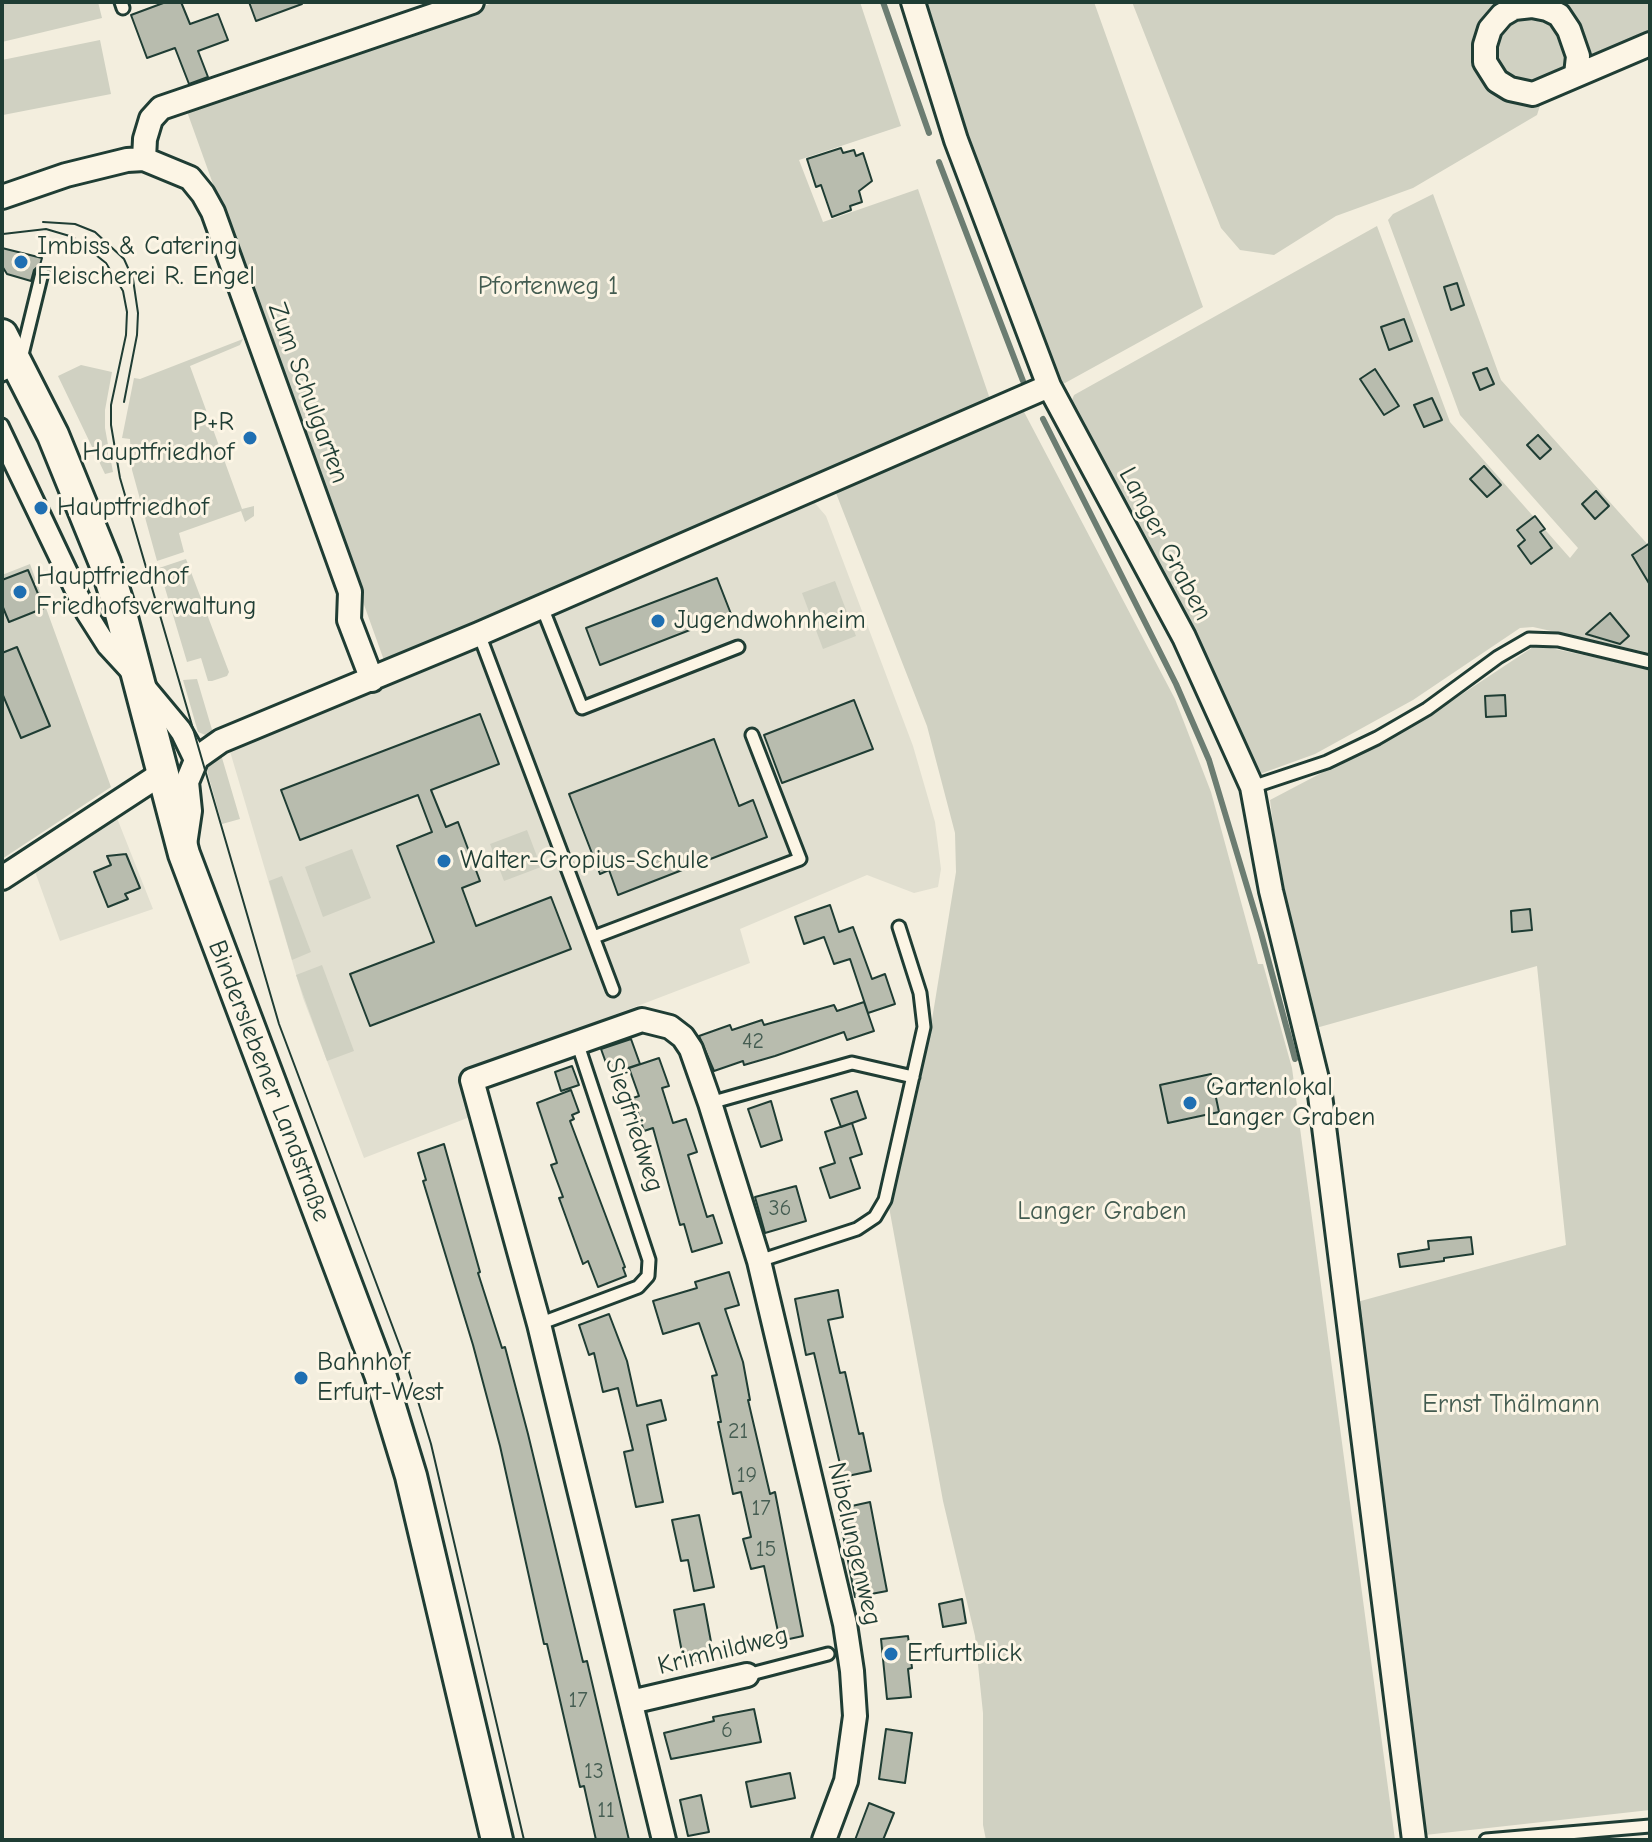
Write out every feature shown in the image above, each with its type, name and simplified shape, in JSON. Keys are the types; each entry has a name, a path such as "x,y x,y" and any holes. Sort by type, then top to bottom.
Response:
{"main road":[{"name":"Binderslebener Landstraße","path":"2,335 10,371 59,448 105,563 184,854 355,1306 397,1427 497,1840"}],"street":[{"path":"2,197 66,175 127,160 144,159 151,119 169,104 472,2"},
{"name":"Langer Graben","path":"913,2 956,140 1049,386 1184,637 1252,787 1271,891 1319,1087 1414,1840"},
{"path":"1576,75 1578,56 1569,30 1559,15 1532,6 1514,8 1502,15 1490,29 1485,45 1485,62 1497,81 1510,89 1533,94 1650,44"},
{"name":"Zum Schulgarten","path":"144,159 190,178 213,212 350,592 349,620 372,680"},
{"path":"184,854 190,811 187,782 196,761 221,741 372,680 1049,386"},
{"path":"2,878 161,774"},
{"name":"Nibelungenweg","path":"577,1042 642,1020 670,1027 683,1037 691,1049 710,1103 759,1261 845,1624 852,1671 855,1716 851,1751 846,1781 824,1840"},
{"name":"Siegfriedweg","path":"577,1042 472,1080 539,1324 664,1840"},
{"name":"Krimhildweg","path":"631,1702 747,1675"}],"lane":[{"path":"10,371 42,273"},
{"path":"2,425 90,611 136,676"},
{"path":"2,447 83,615 104,648 171,709 196,761"},
{"path":"542,607 582,708 738,647"},
{"path":"479,634 613,990"},
{"path":"1252,787 1327,762 1377,738 1427,709 1498,657 1529,639 1558,640 1650,662"},
{"path":"594,937 800,859 752,735"},
{"path":"759,1261 857,1229 875,1217 885,1200 924,1027 920,993 899,927"},
{"name":"Siegfriedweg","path":"539,1324 638,1287 648,1276 649,1260 577,1042"},
{"path":"710,1103 852,1063 913,1077"},
{"name":"Krimhildweg","path":"747,1675 828,1654"},
{"path":"1486,1840 1650,1826"}],"shaded area":[{"path":"814,502 826,516 913,746 935,822 941,869 938,887 914,893 867,875 740,929 750,963 475,1068 475,1115 364,1158 303,998 229,748"},
{"path":"115,813 153,909 60,941 33,866"}],"green space":[{"path":"2,2 98,2 102,18 2,42"},
{"name":"Pfortenweg 1","path":"496,2 860,2 901,126 799,160 823,222 918,189 991,402 386,666 185,106"},
{"path":"918,2 1094,2 1203,307 1065,383 1058,382 964,136"},
{"path":"1132,2 1650,2 1650,37 1548,81 1537,115 1413,188 1336,216 1274,255 1240,250 1221,228"},
{"path":"100,40 111,94 3,115 2,60"},
{"path":"1433,194 1501,380 1650,547 1650,653 1533,627 1520,628 1413,700 1315,754 1260,774 1194,630 1070,405 1074,395 1377,226 1450,422 1570,558 1578,548 1460,415 1388,220 1393,214"},
{"path":"243,339 240,345 190,366 242,509 254,506 254,516 245,522 241,511 179,533 184,552 157,561 132,470 130,439 122,438 134,378 140,379"},
{"path":"81,365 112,372 105,428 113,472 105,474 58,376"},
{"name":"Langer Graben","path":"1022,408 1175,699 1211,792 1258,964 1263,964 1292,1068 1395,1840 986,1840 983,1825 983,1713 975,1636 943,1501 889,1207 930,1032 956,872 955,833 927,726 834,488"},
{"path":"186,559 229,672 227,676 212,681 208,681 201,658 187,662 159,568"},
{"path":"30,564 111,787 2,859 2,575"},
{"path":"835,581 856,636 823,649 802,593"},
{"name":"Ernst Thälmann","path":"1536,645 1650,669 1650,1810 1425,1835 1357,1302 1566,1245 1537,966 1316,1028 1281,887 1270,800 1426,718"},
{"path":"197,679 213,733 208,736 198,732 183,680"},
{"path":"220,751 240,819 222,824 204,760"},
{"path":"527,830 541,867 504,881 490,844"},
{"path":"352,849 371,898 323,917 305,867"},
{"path":"282,876 311,952 292,960 269,881"},
{"path":"322,965 354,1051 327,1061 296,975"}],"building":[{"path":"166,2 181,2 190,24 218,14 228,40 198,51 208,77 189,84 175,48 147,58 131,15"},
{"path":"249,2 302,2 302,4 256,21"},
{"path":"841,148 843,153 854,150 856,156 863,153 872,181 859,191 862,202 832,217 821,185 816,187 807,159"},
{"name":"Imbiss & Catering Fleischerei R. Engel","path":"2,248 42,258 31,281 7,274 2,266"},
{"path":"1457,283 1464,305 1451,310 1444,287"},
{"path":"1404,319 1412,341 1389,350 1381,327"},
{"path":"1487,368 1494,384 1480,390 1473,373"},
{"path":"1375,369 1399,406 1384,415 1360,379"},
{"path":"1432,398 1442,420 1424,427 1414,405"},
{"path":"1538,435 1551,449 1540,459 1527,445"},
{"path":"1484,466 1501,485 1487,497 1470,479"},
{"path":"1596,491 1609,506 1595,519 1582,504"},
{"path":"1535,516 1545,529 1540,532 1552,548 1531,564 1518,546 1525,540 1517,530"},
{"path":"1650,543 1650,585 1632,555"},
{"name":"Hauptfriedhof Friedhofsverwaltung","path":"28,570 44,608 9,622 2,605 2,580"},
{"name":"Jugendwohnheim","path":"717,578 731,614 600,665 586,628"},
{"path":"1610,613 1629,636 1620,644 1586,634"},
{"path":"17,647 50,726 21,738 2,693 2,653"},
{"path":"1505,695 1506,716 1486,717 1485,696"},
{"path":"854,700 873,749 782,783 764,735"},
{"path":"480,714 499,764 431,790 446,827 458,822 480,881 462,888 476,926 551,897 571,949 370,1026 350,974 434,942 397,846 432,832 418,795 300,840 281,790"},
{"path":"714,739 739,806 753,800 767,837 618,895 609,870 600,874 569,794"},
{"path":"126,854 140,888 125,894 128,899 108,907 94,872 111,865 107,856"},
{"path":"830,905 839,932 853,927 872,979 885,974 895,1004 868,1013 850,959 834,964 824,937 804,944 795,917"},
{"path":"1530,909 1532,930 1512,932 1511,911"},
{"path":"864,1002 874,1031 847,1040 844,1032 744,1065 743,1061 714,1071 699,1036 730,1025 732,1030 762,1020 764,1025 834,1005 837,1011"},
{"path":"631,1039 640,1064 610,1074 601,1049"},
{"path":"659,1058 669,1086 662,1088 673,1123 686,1119 697,1152 688,1155 707,1217 713,1215 722,1243 692,1252 684,1224 680,1225 653,1128 644,1131 633,1098 639,1096 629,1068"},
{"path":"572,1066 579,1085 561,1091 555,1072"},
{"path":"1211,1074 1219,1112 1168,1123 1160,1085"},
{"path":"571,1090 579,1112 572,1115 574,1119 570,1121 625,1267 626,1276 598,1287 588,1261 583,1264 559,1198 563,1197 551,1165 557,1163 537,1103"},
{"path":"857,1091 866,1118 841,1127 831,1099"},
{"path":"771,1101 782,1140 761,1147 748,1109"},
{"path":"852,1123 862,1154 850,1158 860,1188 830,1198 820,1168 835,1163 825,1132"},
{"path":"444,1144 478,1273 502,1348 505,1347 583,1662 587,1661 629,1840 596,1840 584,1786 580,1787 500,1446 423,1181 426,1180 418,1153"},
{"path":"796,1186 806,1221 765,1233 755,1197"},
{"path":"1471,1237 1473,1254 1400,1267 1398,1254 1429,1249 1428,1241"},
{"path":"729,1272 739,1305 725,1309 743,1362 748,1400 770,1494 775,1492 803,1636 780,1641 764,1566 751,1569 743,1539 751,1537 741,1492 733,1494 718,1422 721,1422 712,1376 717,1375 699,1323 663,1334 653,1301 697,1288 695,1282"},
{"path":"838,1290 843,1317 828,1320 840,1373 845,1372 871,1471 843,1477 814,1353 806,1355 795,1299"},
{"path":"609,1314 627,1361 637,1406 661,1400 666,1420 647,1425 663,1502 636,1507 624,1452 633,1450 618,1388 603,1392 594,1353 589,1355 579,1325"},
{"path":"870,1502 887,1591 855,1597 838,1509"},
{"path":"699,1515 714,1587 694,1591 688,1560 681,1561 672,1520"},
{"path":"962,1599 966,1623 943,1627 939,1604"},
{"path":"704,1604 714,1658 684,1663 674,1610"},
{"path":"908,1636 912,1668 908,1669 911,1697 887,1699 881,1639"},
{"path":"754,1709 761,1742 671,1759 664,1733 714,1721 713,1717"},
{"path":"886,1729 912,1733 905,1783 879,1779"},
{"path":"790,1773 795,1798 751,1807 746,1782"},
{"path":"701,1795 709,1832 688,1836 680,1800"},
{"path":"869,1803 894,1813 883,1840 855,1840"}],"waterway":[{"path":"883,2 929,133"},
{"path":"939,162 1023,381"},
{"path":"1043,419 1176,684 1209,760 1295,1059"}],"tram line":[{"path":"43,222 75,224 95,232 124,259 133,279 138,313 137,335 124,402"},
{"path":"3,234 46,229 73,237 106,263 123,291 127,312 126,335 111,405 111,425 120,478 279,1024 407,1365 431,1444 524,1840"}],"place":[{"name":"Imbiss & Catering Fleischerei R. Engel","path":"21,262"},
{"name":"P+R Hauptfriedhof","path":"250,438"},
{"name":"Hauptfriedhof","path":"41,508"},
{"name":"Hauptfriedhof Friedhofsverwaltung","path":"20,592"},
{"name":"Jugendwohnheim","path":"658,621"},
{"name":"Walter-Gropius-Schule","path":"444,861"},
{"name":"Gartenlokal Langer Graben","path":"1190,1103"},
{"name":"Bahnhof Erfurt-West","path":"301,1378"},
{"name":"Erfurtblick","path":"891,1654"}]}
